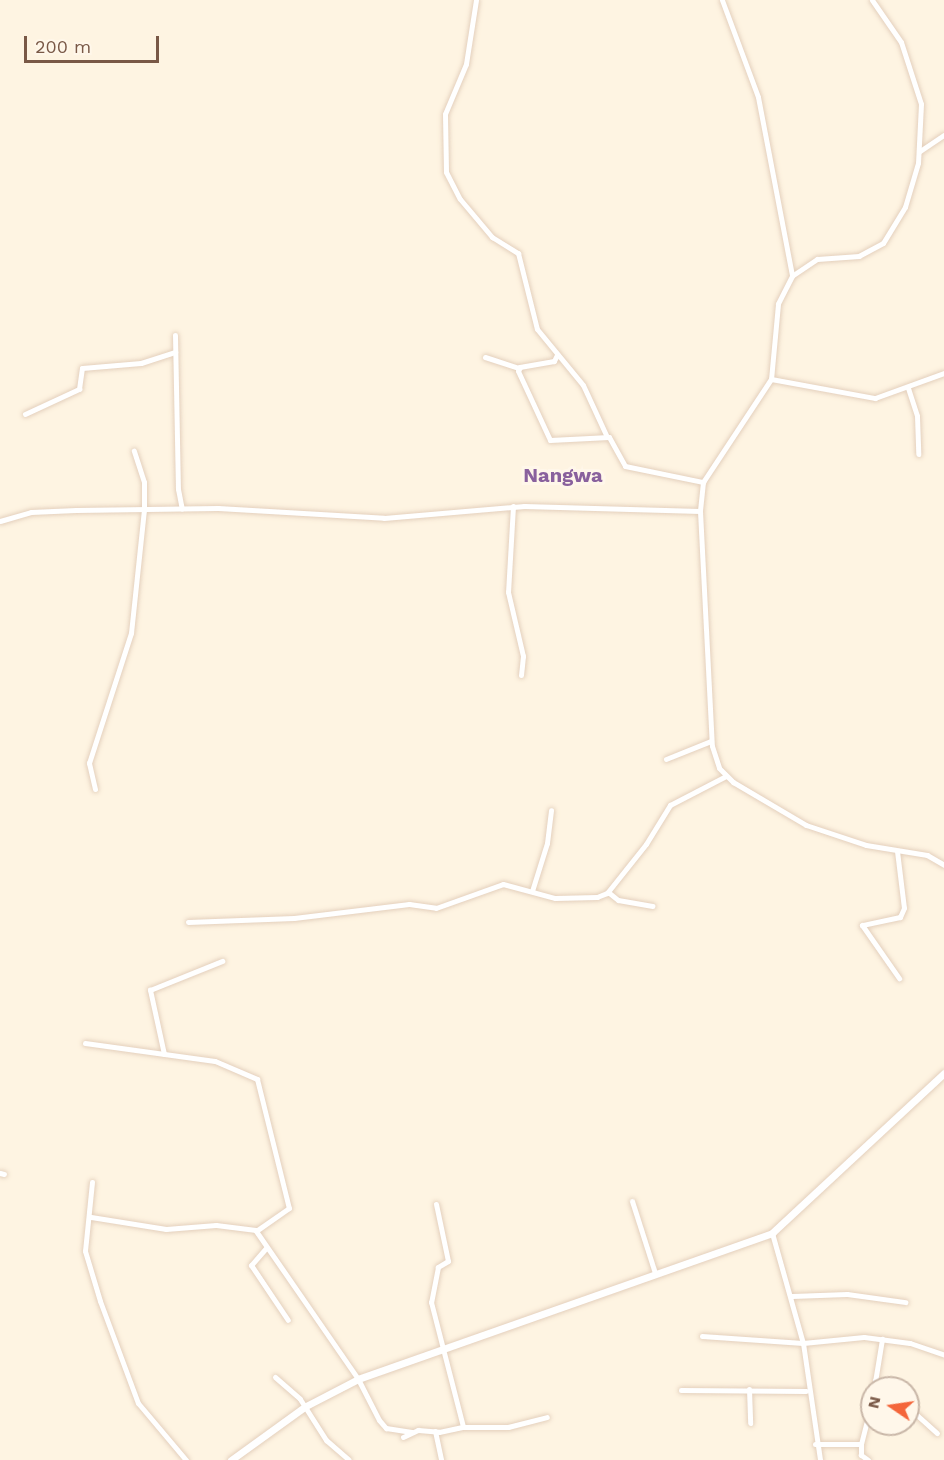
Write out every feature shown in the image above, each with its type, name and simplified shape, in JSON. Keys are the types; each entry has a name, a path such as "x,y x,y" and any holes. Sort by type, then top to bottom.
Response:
{"street":[{"path":"476,0 466,64 445,114 446,172 460,199 489,233 518,254 536,325 556,356 593,400 607,436 625,466 703,482"},
{"path":"722,0 758,97 792,276"},
{"path":"872,0 903,47 922,109 920,151 905,207 883,243 859,256 817,259 792,276 778,304 771,379 703,482 700,511 711,741 716,761 726,776 814,829 897,850 927,855 944,865"},
{"path":"920,151 941,137"},
{"path":"922,139 941,137"},
{"path":"175,336 182,509"},
{"path":"25,414 79,389 82,368 141,363 175,352"},
{"path":"485,357 518,368 554,361 556,356"},
{"path":"518,368 550,440 607,436"},
{"path":"771,379 866,398 908,388 944,373"},
{"path":"908,388 917,417 918,454"},
{"path":"95,789 89,763 131,633 144,510 144,482 134,451"},
{"path":"513,506 508,592 524,656 521,675"},
{"path":"0,521 44,511 182,509 384,518 513,506 700,511"},
{"path":"666,759 711,741"},
{"path":"188,922 294,918 410,904 436,908 502,884 560,898 586,899 608,892 670,804 726,776"},
{"path":"532,891 547,843 551,810"},
{"path":"897,850 904,908 900,917 862,926 899,978"},
{"path":"608,892 618,900 652,906"},
{"path":"164,1054 150,990 222,961"},
{"path":"85,1043 235,1067 257,1079 289,1208 256,1230 216,1225 166,1229 91,1217"},
{"path":"231,1460 303,1409 358,1378 772,1233 944,1073"},
{"path":"92,1182 87,1258 138,1403 186,1460"},
{"path":"632,1201 655,1273"},
{"path":"436,1204 448,1259 438,1267 431,1300 463,1427"},
{"path":"256,1230 266,1248 358,1378 387,1428 412,1432 463,1427 508,1427 548,1417"},
{"path":"772,1233 792,1296 803,1342 806,1391 820,1460"},
{"path":"266,1248 251,1265 288,1320"},
{"path":"792,1296 847,1294 905,1302"},
{"path":"702,1336 803,1342 882,1339 944,1355"},
{"path":"875,1376 882,1339"},
{"path":"275,1377 300,1399 303,1409 326,1440 349,1460"},
{"path":"749,1389 750,1423"},
{"path":"681,1390 806,1391"},
{"path":"920,1418 937,1433"},
{"path":"435,1431 441,1460"},
{"path":"403,1437 412,1432"},
{"path":"863,1436 861,1455 868,1460"},
{"path":"815,1444 861,1444"}],"district":[{"name":"Nangwa","path":"563,475"}]}
